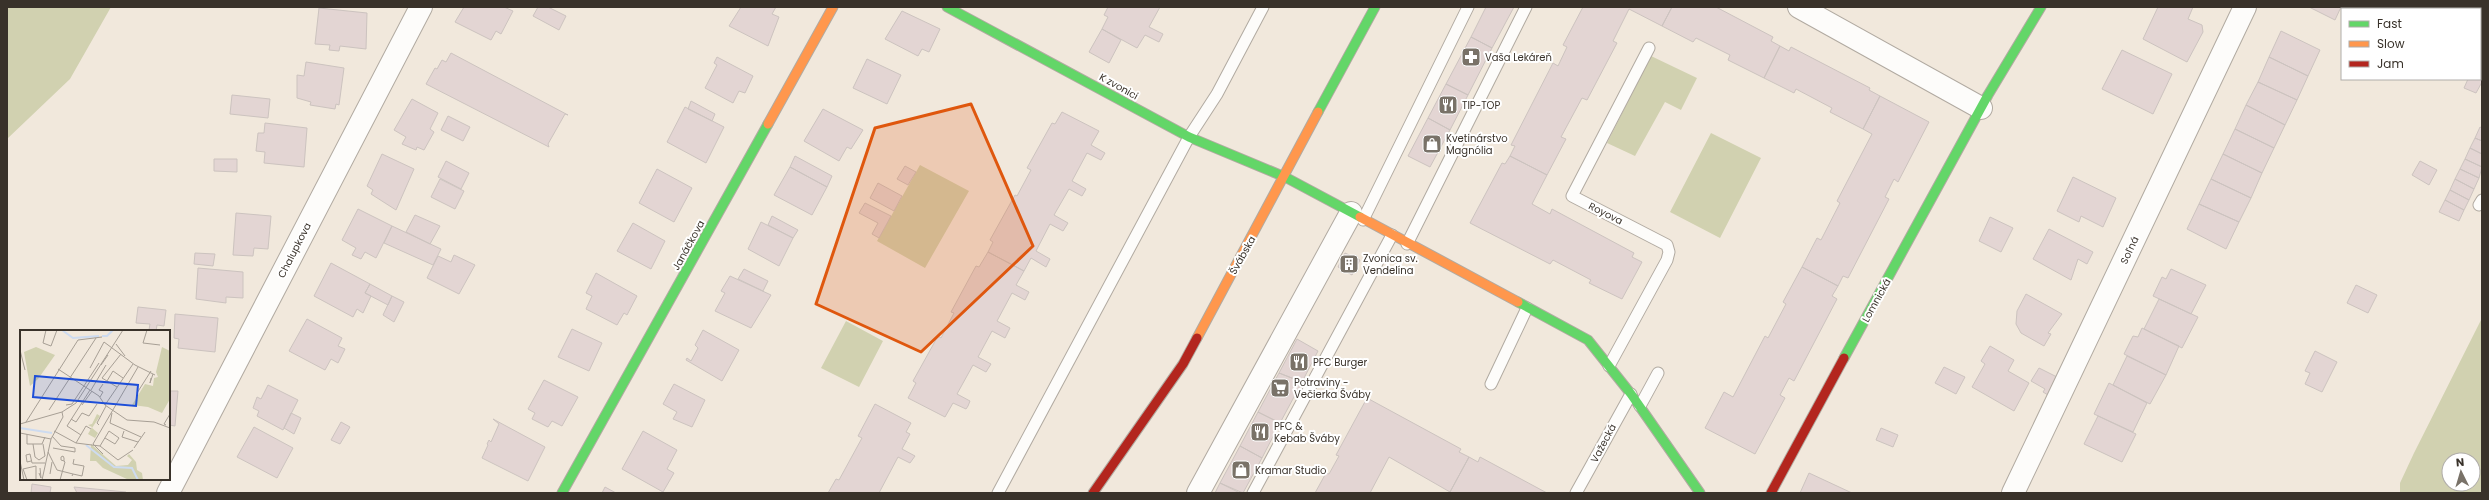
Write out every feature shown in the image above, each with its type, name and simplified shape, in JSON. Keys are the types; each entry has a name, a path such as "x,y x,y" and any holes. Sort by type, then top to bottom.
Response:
{"street":[{"name":"Chalupkova","path":"168,493 421,7"},
{"name":"Janáčkova","path":"562,493 833,7"},
{"name":"K zvonici","path":"947,7 1189,137 1285,177"},
{"name":"Švábska","path":"1093,493 1183,364 1285,177 1375,7"},
{"path":"1799,7 1981,108"},
{"name":"Lomnická","path":"1771,493 1981,108 2041,7"},
{"name":"Soľná","path":"2014,493 2245,7"},
{"path":"1285,177 1406,244 1588,340 1632,394 1700,493"},
{"path":"1198,493 1357,216"}],"lane":[{"path":"998,493 1189,137 1217,94 1263,7"},
{"path":"1357,216 1468,7"},
{"path":"1406,244 1526,7"},
{"name":"Royova","path":"1608,366 1667,260 1669,252 1667,245 1572,196 1649,48"},
{"path":"1253,493 1392,235"},
{"path":"1491,384 1527,308"},
{"path":"1640,406 1658,373"},
{"name":"Važecká","path":"1576,493 1632,394"}],"highlighted area":[{"path":"971,104 1033,246 921,352 816,304 875,128"}],"green space":[{"path":"7,7 111,7 70,79 7,139"},
{"path":"1651,56 1697,78 1681,110 1665,102 1635,156 1607,143"},
{"path":"1711,133 1761,158 1720,238 1670,212"},
{"path":"920,165 969,191 925,268 877,241"},
{"path":"2482,318 2482,493 2400,493 2400,483"},
{"path":"846,321 883,341 859,387 821,368"}],"building":[{"path":"464,7 504,7 513,11 501,34 496,31 491,40 455,22"},
{"path":"538,7 548,7 566,16 559,30 533,16"},
{"path":"741,7 776,7 772,14 779,17 768,46 729,26"},
{"path":"1108,7 1160,7 1149,27 1163,34 1159,42 1145,35 1137,48 1102,29 1108,17 1104,15"},
{"path":"1486,7 1514,7 1492,48 1471,37"},
{"path":"1583,7 1672,7 1662,26 1629,9 1613,41 1617,43 1587,100 1582,98 1561,137 1566,139 1547,175 1510,156 1515,146 1511,145 1553,63 1558,66 1567,47 1563,45"},
{"path":"1672,7 1716,7 1773,37 1771,41 1780,46 1764,78 1728,60 1730,55 1696,38 1693,42 1662,26"},
{"path":"2158,7 2193,7 2188,19 2202,25 2203,32 2187,62 2143,39"},
{"path":"2309,7 2341,7 2335,20"},
{"path":"319,8 367,13 366,49 340,46 339,51 329,50 330,45 315,44"},
{"path":"902,11 940,29 929,52 922,49 918,56 885,39"},
{"path":"1102,29 1121,40 1109,63 1089,52"},
{"path":"2281,31 2320,50 2308,76 2269,57"},
{"path":"1471,37 1492,48 1468,95 1446,84"},
{"path":"1780,46 1789,51 1791,47 1870,88 1869,90 1880,96 1863,129 1830,112 1832,108 1796,89 1794,93 1764,78"},
{"path":"2122,50 2172,74 2153,114 2102,89"},
{"path":"451,53 568,115 565,114 548,144 549,147 426,84 435,68 437,69 442,60 446,62"},
{"path":"717,57 753,76 745,93 739,91 733,103 705,88 717,65 714,63"},
{"path":"2269,57 2308,76 2297,100 2258,82"},
{"path":"867,59 901,75 887,104 853,88"},
{"path":"306,62 344,68 339,105 336,104 335,109 310,105 311,102 297,98 297,75 304,76"},
{"path":"2482,64 2482,82 2476,93 2464,88 2468,80 2481,80"},
{"path":"2258,82 2297,100 2285,125 2246,105"},
{"path":"1446,84 1468,95 1450,130 1428,118"},
{"path":"232,95 270,99 268,118 230,114"},
{"path":"1880,96 1929,122 1898,182 1894,179 1885,197 1889,199 1848,278 1843,276 1838,286 1802,267 1817,238 1821,240 1840,203 1837,201 1872,134 1863,129"},
{"path":"412,99 438,113 430,129 434,132 424,150 417,147 416,150 402,144 406,137 394,130"},
{"path":"691,101 715,114 712,121 688,109"},
{"path":"2246,105 2285,125 2274,148 2235,129"},
{"path":"685,107 724,127 706,163 667,142"},
{"path":"823,109 863,130 851,149 847,147 839,161 804,141"},
{"path":"1062,112 1099,131 1091,145 1105,153 1101,160 1087,153 1072,181 1086,189 1082,196 1069,189 1054,215 1068,223 1063,231 1050,224 1036,251 1050,259 1046,267 1031,258 1024,271 988,252 993,242 990,240 1031,170 1027,168 1052,123 1055,124"},
{"path":"448,116 470,127 463,141 441,130"},
{"path":"1428,118 1450,130 1430,167 1408,156"},
{"path":"265,123 307,128 304,167 264,163 265,152 256,151 258,133 264,133"},
{"path":"2480,127 2482,128 2482,141 2475,138"},
{"path":"2235,129 2274,148 2262,173 2223,154"},
{"path":"2475,138 2482,141 2482,154 2470,148"},
{"path":"2470,148 2482,154 2482,167 2465,159"},
{"path":"382,154 414,169 396,210 371,194 373,190 367,186"},
{"path":"2223,154 2262,173 2251,198 2211,179"},
{"path":"795,156 832,176 827,187 790,167"},
{"path":"1510,156 1547,175 1532,204 1550,214 1552,209 1634,253 1632,257 1642,262 1622,299 1589,283 1591,280 1553,260 1550,264 1470,223 1502,163 1505,164"},
{"path":"214,159 237,159 237,172 214,171"},
{"path":"2465,159 2482,167 2479,178 2460,169"},
{"path":"446,161 469,173 461,189 438,177"},
{"path":"2420,161 2437,170 2429,185 2412,175"},
{"path":"905,166 916,172 908,185 897,179"},
{"path":"790,167 827,187 812,215 774,195"},
{"path":"657,169 692,188 674,222 639,203"},
{"path":"2460,169 2479,178 2474,189 2455,179"},
{"path":"2073,177 2116,198 2103,227 2081,216 2079,222 2057,211"},
{"path":"440,179 464,191 455,209 431,197"},
{"path":"2211,179 2251,198 2239,222 2199,204"},
{"path":"2455,179 2474,189 2469,200 2450,190"},
{"path":"878,183 902,196 894,211 870,198"},
{"path":"2450,190 2469,200 2464,210 2445,200"},
{"path":"2445,200 2464,210 2459,221 2439,212"},
{"path":"865,203 891,216 879,238 872,234 878,223 859,213"},
{"path":"2199,204 2239,222 2226,249 2187,229"},
{"path":"358,209 392,226 376,258 365,252 361,259 352,255 356,248 342,240"},
{"path":"236,213 271,216 268,249 254,248 253,256 233,255"},
{"path":"415,215 440,226 430,244 406,232"},
{"path":"772,216 798,230 793,238 768,225"},
{"path":"1990,217 2013,228 2001,252 1979,241"},
{"path":"761,222 793,238 779,266 748,249"},
{"path":"633,223 665,241 651,269 617,251"},
{"path":"392,226 441,249 433,265 384,243"},
{"path":"2049,229 2093,252 2087,264 2078,259 2071,280 2033,259"},
{"path":"988,252 1024,271 1016,285 1029,292 1025,300 1012,293 997,321 1010,328 1005,338 992,331 978,357 991,364 986,372 973,365 957,394 970,401 968,406 966,409 953,403 945,417 908,398 916,383 913,381 938,336 941,338 954,313 951,312 976,266 979,267"},
{"path":"195,253 215,254 213,266 194,264"},
{"name":"Zvonica sv. Vendelína","path":"1345,253 1360,260 1352,275 1338,267"},
{"path":"454,255 475,265 459,294 427,278 438,256 451,262"},
{"path":"331,263 370,284 365,293 371,296 363,313 357,309 353,317 314,296"},
{"path":"1802,267 1838,286 1832,296 1837,299 1794,381 1789,378 1780,395 1785,398 1755,454 1705,428 1724,392 1733,397 1765,336 1768,338 1786,304 1783,302"},
{"path":"198,268 243,272 243,298 226,297 226,303 196,299"},
{"path":"744,269 768,281 763,291 738,279"},
{"path":"2171,269 2206,285 2191,314 2153,296 2162,277 2166,279"},
{"path":"596,273 637,296 627,315 624,313 617,325 586,309 592,296 586,293"},
{"path":"730,276 771,295 751,328 715,311 725,293 721,291"},
{"path":"370,284 392,296 388,305 365,293"},
{"path":"2356,285 2377,295 2368,313 2347,303"},
{"path":"2026,294 2062,314 2048,333 2051,334 2044,346 2021,333 2016,324 2017,311"},
{"path":"392,296 404,302 394,322 383,315"},
{"path":"2159,299 2198,317 2182,348 2144,329"},
{"path":"138,307 166,310 164,326 157,325 156,330 149,330 150,324 136,323"},
{"path":"175,314 218,318 215,352 178,348 179,339 174,338"},
{"path":"307,319 342,338 338,346 345,349 338,363 331,359 325,370 289,351"},
{"path":"2142,328 2179,346 2166,375 2124,354 2133,336 2138,337"},
{"path":"572,329 602,343 589,371 558,357"},
{"path":"703,330 739,350 722,381 686,360 687,358 691,361 698,348 695,345"},
{"name":"PFC Burger","path":"1297,339 1318,351 1302,382 1279,373"},
{"path":"1990,346 2014,360 2008,371 2029,383 2014,411 1972,387 1985,364 1981,361"},
{"path":"2315,351 2337,362 2322,392 2305,384 2310,373 2305,371"},
{"path":"2127,356 2166,375 2150,404 2113,385"},
{"path":"1944,367 1965,377 1956,394 1935,383"},
{"path":"2039,368 2057,377 2048,395 2043,392 2045,389 2031,381"},
{"path":"1279,373 1302,382 1280,423 1258,412"},
{"path":"544,380 578,397 562,426 552,421 548,427 532,419 535,413 528,409"},
{"path":"2109,383 2147,403 2133,432 2094,414"},
{"path":"674,384 705,400 692,427 673,419 677,412 663,404"},
{"path":"268,385 298,400 283,430 257,416 259,411 253,408 257,397 261,399"},
{"path":"170,391 178,391 175,426 170,425"},
{"path":"1367,398 1461,449 1459,452 1469,457 1450,492 1389,457 1370,493 1315,493 1326,473 1329,474 1339,456 1336,455"},
{"path":"875,404 911,423 906,432 910,434 902,449 915,456 910,463 898,457 879,493 828,493 836,479 839,480 862,438 858,436"},
{"path":"1258,412 1280,423 1262,458 1240,446"},
{"path":"291,413 301,418 294,434 284,428"},
{"path":"2098,416 2136,434 2122,462 2084,444"},
{"path":"493,419 545,447 528,481 482,458 489,440 491,442 499,424"},
{"path":"341,422 350,427 340,444 331,440"},
{"path":"254,427 293,448 277,478 237,457"},
{"path":"1881,428 1898,435 1893,447 1876,440"},
{"path":"643,431 677,450 667,469 674,473 663,492 622,469"},
{"name":"Kramar Studio","path":"1240,446 1262,458 1243,493 1220,483"},
{"path":"1469,457 1478,462 1480,457 1547,493 1450,492"},
{"path":"1809,473 1852,493 1800,493"},
{"path":"1220,483 1240,493 1215,493"},
{"path":"32,484 51,487 50,493 31,493"},
{"path":"74,487 126,492 126,493 77,493"},
{"path":"605,487 616,493 602,493"}],"traffic: fast":[{"path":"947,7 1189,137 1285,177 1360,217"},
{"path":"1318,112 1375,7"},
{"path":"1844,358 1988,95 2041,7"},
{"path":"562,493 768,124"},
{"path":"1518,302 1588,340 1631,394 1700,493"}],"traffic: slow":[{"path":"768,124 833,7"},
{"path":"1197,338 1318,112"},
{"path":"1360,217 1518,302"}],"traffic: jam":[{"path":"1093,493 1183,364 1197,338"},
{"path":"1771,493 1844,358"}],"place":[{"name":"Vaša Lekáreň","path":"1471,57"},
{"name":"TIP-TOP","path":"1448,105"},
{"name":"Kvetinárstvo Magnólia","path":"1432,144"},
{"name":"Zvonica sv. Vendelína","path":"1349,264"},
{"name":"PFC Burger","path":"1299,362"},
{"name":"Potraviny - Večierka Šváby","path":"1280,388"},
{"name":"PFC & Kebab Šváby","path":"1260,432"},
{"name":"Kramar Studio","path":"1241,470"}]}
